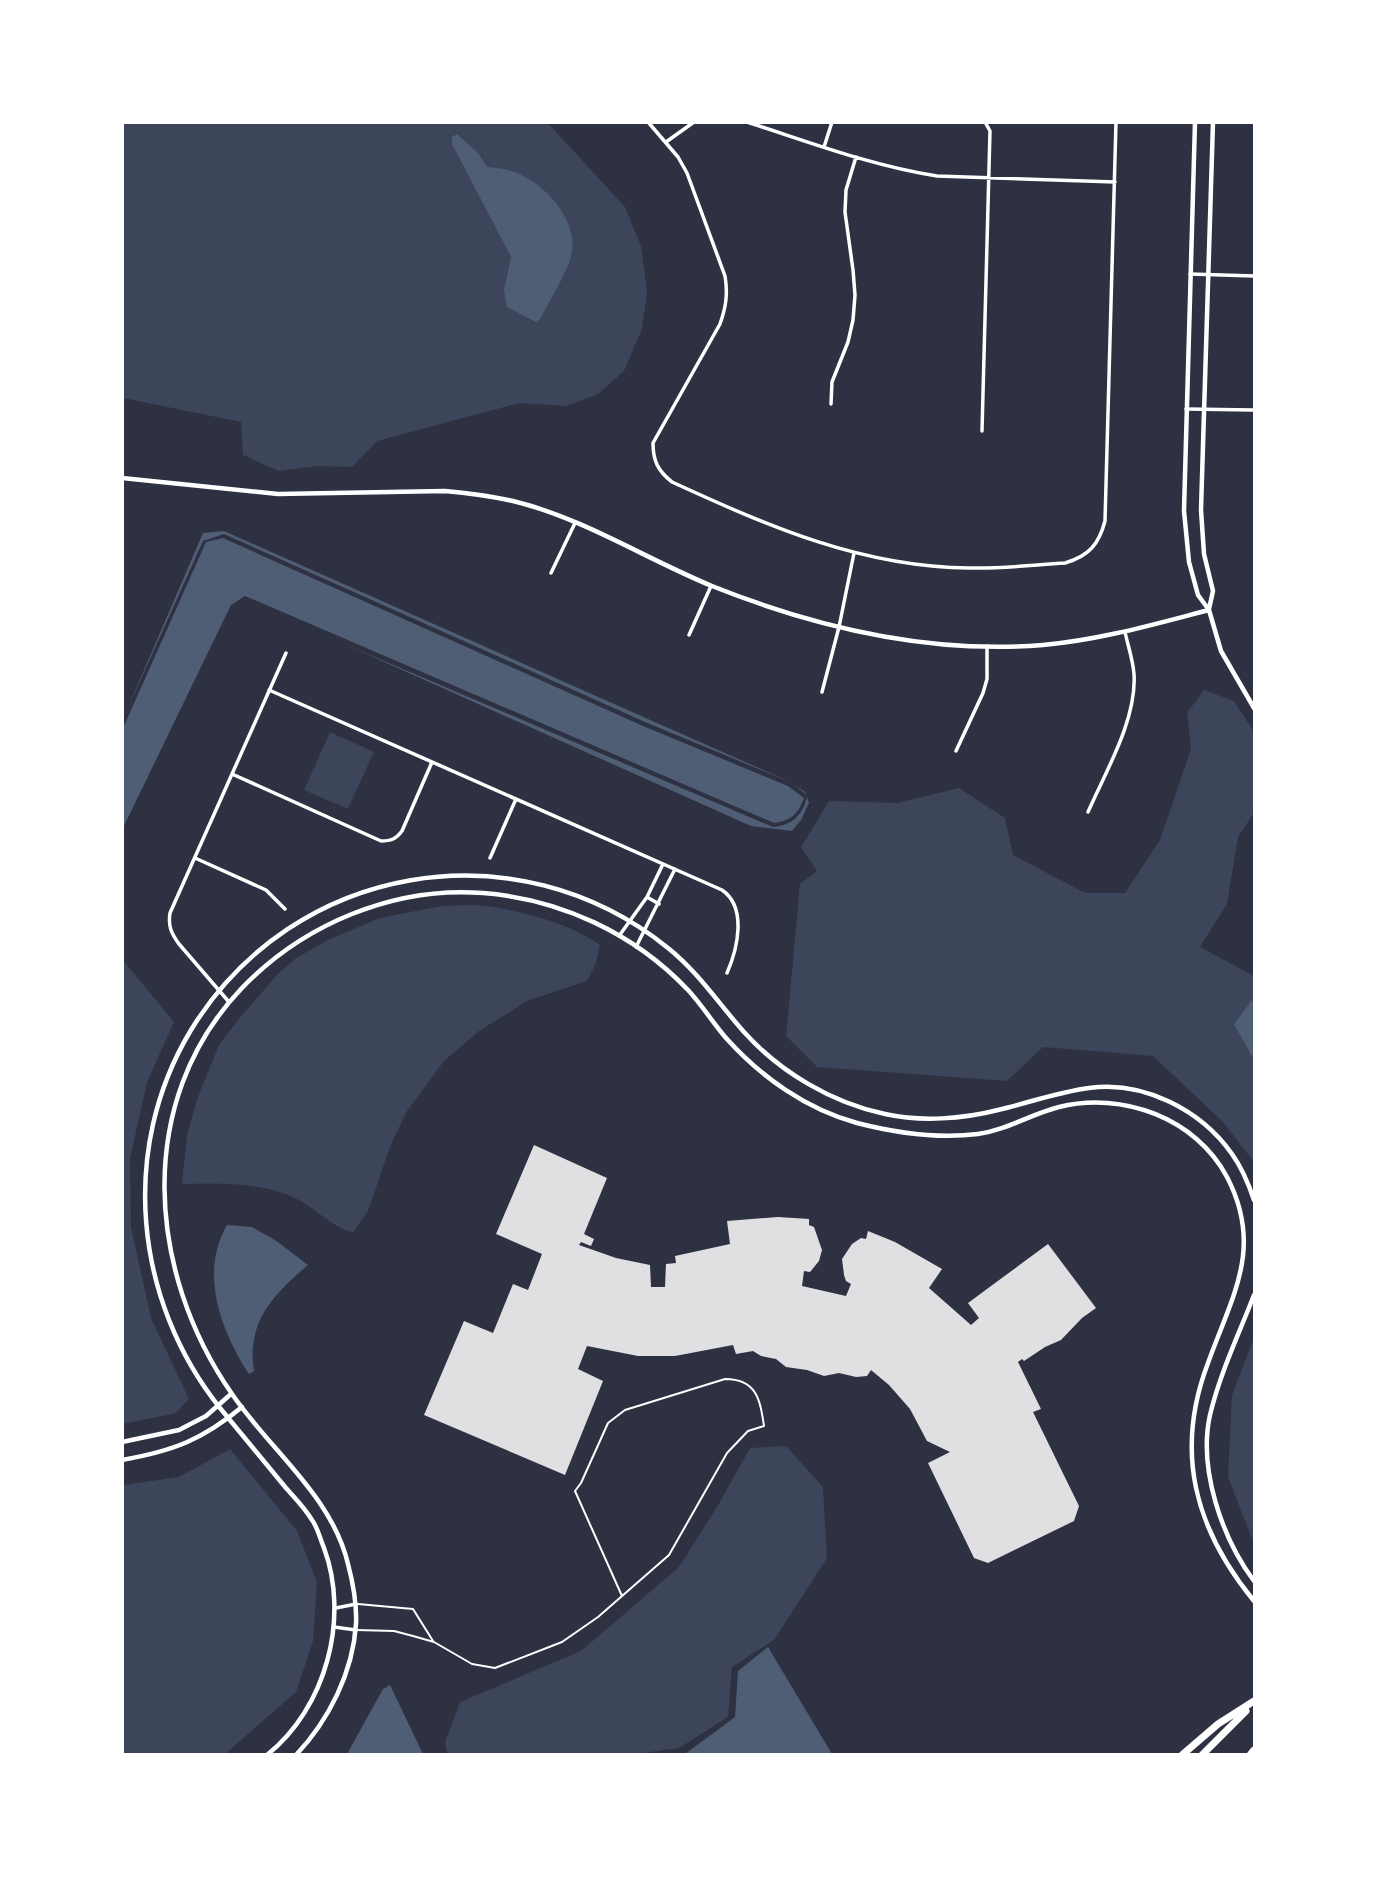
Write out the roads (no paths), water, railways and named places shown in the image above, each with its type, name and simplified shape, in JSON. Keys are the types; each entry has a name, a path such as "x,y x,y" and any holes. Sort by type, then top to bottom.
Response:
{"highway":[{"path":"1182,1755 1218,1724 1255,1702"},
{"path":"1202,1755 1255,1702"},
{"path":"1251,1755 1255,1751"}],"street":[{"path":"648,122 666,142 687,173 726,276 728,292 727,306 720,324 653,443 656,464 661,473 672,482 752,518 797,536 853,553 940,566 1006,568 1065,563 1078,559 1097,544 1105,521 1116,122"},
{"path":"666,142 694,122"},
{"path":"747,122 856,157 917,173 1115,182"},
{"path":"824,147 832,122"},
{"path":"982,431 990,131 985,122"},
{"path":"1195,122 1184,511 1189,562 1198,595 1209,610 1221,651 1255,708"},
{"path":"1209,610 1213,591 1204,554 1200,510 1213,122"},
{"path":"831,404 832,382 848,342 853,320 855,295 845,212 846,190 856,157"},
{"path":"1190,274 1255,276"},
{"path":"1186,409 1255,410"},
{"path":"122,478 179,482 250,493 444,491 514,501 575,523 711,586 804,619 889,638 934,644 1043,645 1125,632 1209,610"},
{"path":"551,573 575,523"},
{"path":"822,692 839,627 853,553"},
{"path":"689,635 711,586"},
{"path":"1088,811 1127,724 1133,700 1134,674 1125,632"},
{"path":"956,751 983,693 987,679 987,646"},
{"path":"229,1002 179,944 169,923 170,913 286,653"},
{"path":"269,690 722,890 737,908 736,947 727,973"},
{"path":"232,774 381,841 389,841 402,831 432,762"},
{"path":"490,858 516,799"},
{"path":"195,858 266,890 285,909"},
{"path":"619,936 647,897 663,864"},
{"path":"636,947 675,869"},
{"path":"267,1755 293,1728 310,1703 323,1674 336,1608 331,1567 314,1522 218,1405 182,1350 160,1297 148,1249 146,1158 155,1118 170,1074 189,1034 218,990 254,953 311,914 344,898 416,879 494,876 537,884 596,904 643,930 693,971 771,1060 813,1086 851,1104 887,1115 959,1117 995,1111 1090,1087 1115,1087 1146,1092 1181,1107 1206,1125 1232,1154 1255,1200"},
{"path":"296,1755 325,1721 346,1672 356,1630 356,1604 346,1555 336,1527 319,1502 231,1394 195,1332 179,1288 169,1249 164,1195 166,1141 178,1097 191,1064 211,1027 229,1002 257,972 331,921 362,909 410,898 459,891 504,895 554,906 590,919 664,968 690,992 722,1034 773,1082 809,1105 847,1120 890,1131 932,1135 978,1134 1009,1126 1056,1107 1110,1103 1139,1107 1168,1118 1192,1135 1225,1172 1244,1224 1240,1282 1205,1369 1193,1415 1193,1468 1201,1512 1216,1547 1235,1577 1255,1601"},
{"path":"647,897 659,904"},
{"path":"1255,1295 1220,1382 1210,1418 1208,1443 1209,1466 1217,1505 1230,1543 1255,1581"},
{"path":"122,1442 179,1430 206,1416 231,1394"},
{"path":"122,1460 147,1456 186,1444 214,1430 242,1407"},
{"path":"336,1608 356,1604"},
{"path":"334,1628 356,1630"}],"lane":[{"path":"356,1630 394,1631 434,1642 472,1664 495,1668 562,1642 598,1617 622,1597 669,1555 727,1453 748,1431 764,1426 761,1406 749,1385 735,1379 725,1380 625,1410 608,1423 575,1491 622,1597"},
{"path":"356,1604 413,1609 434,1642"}]}
